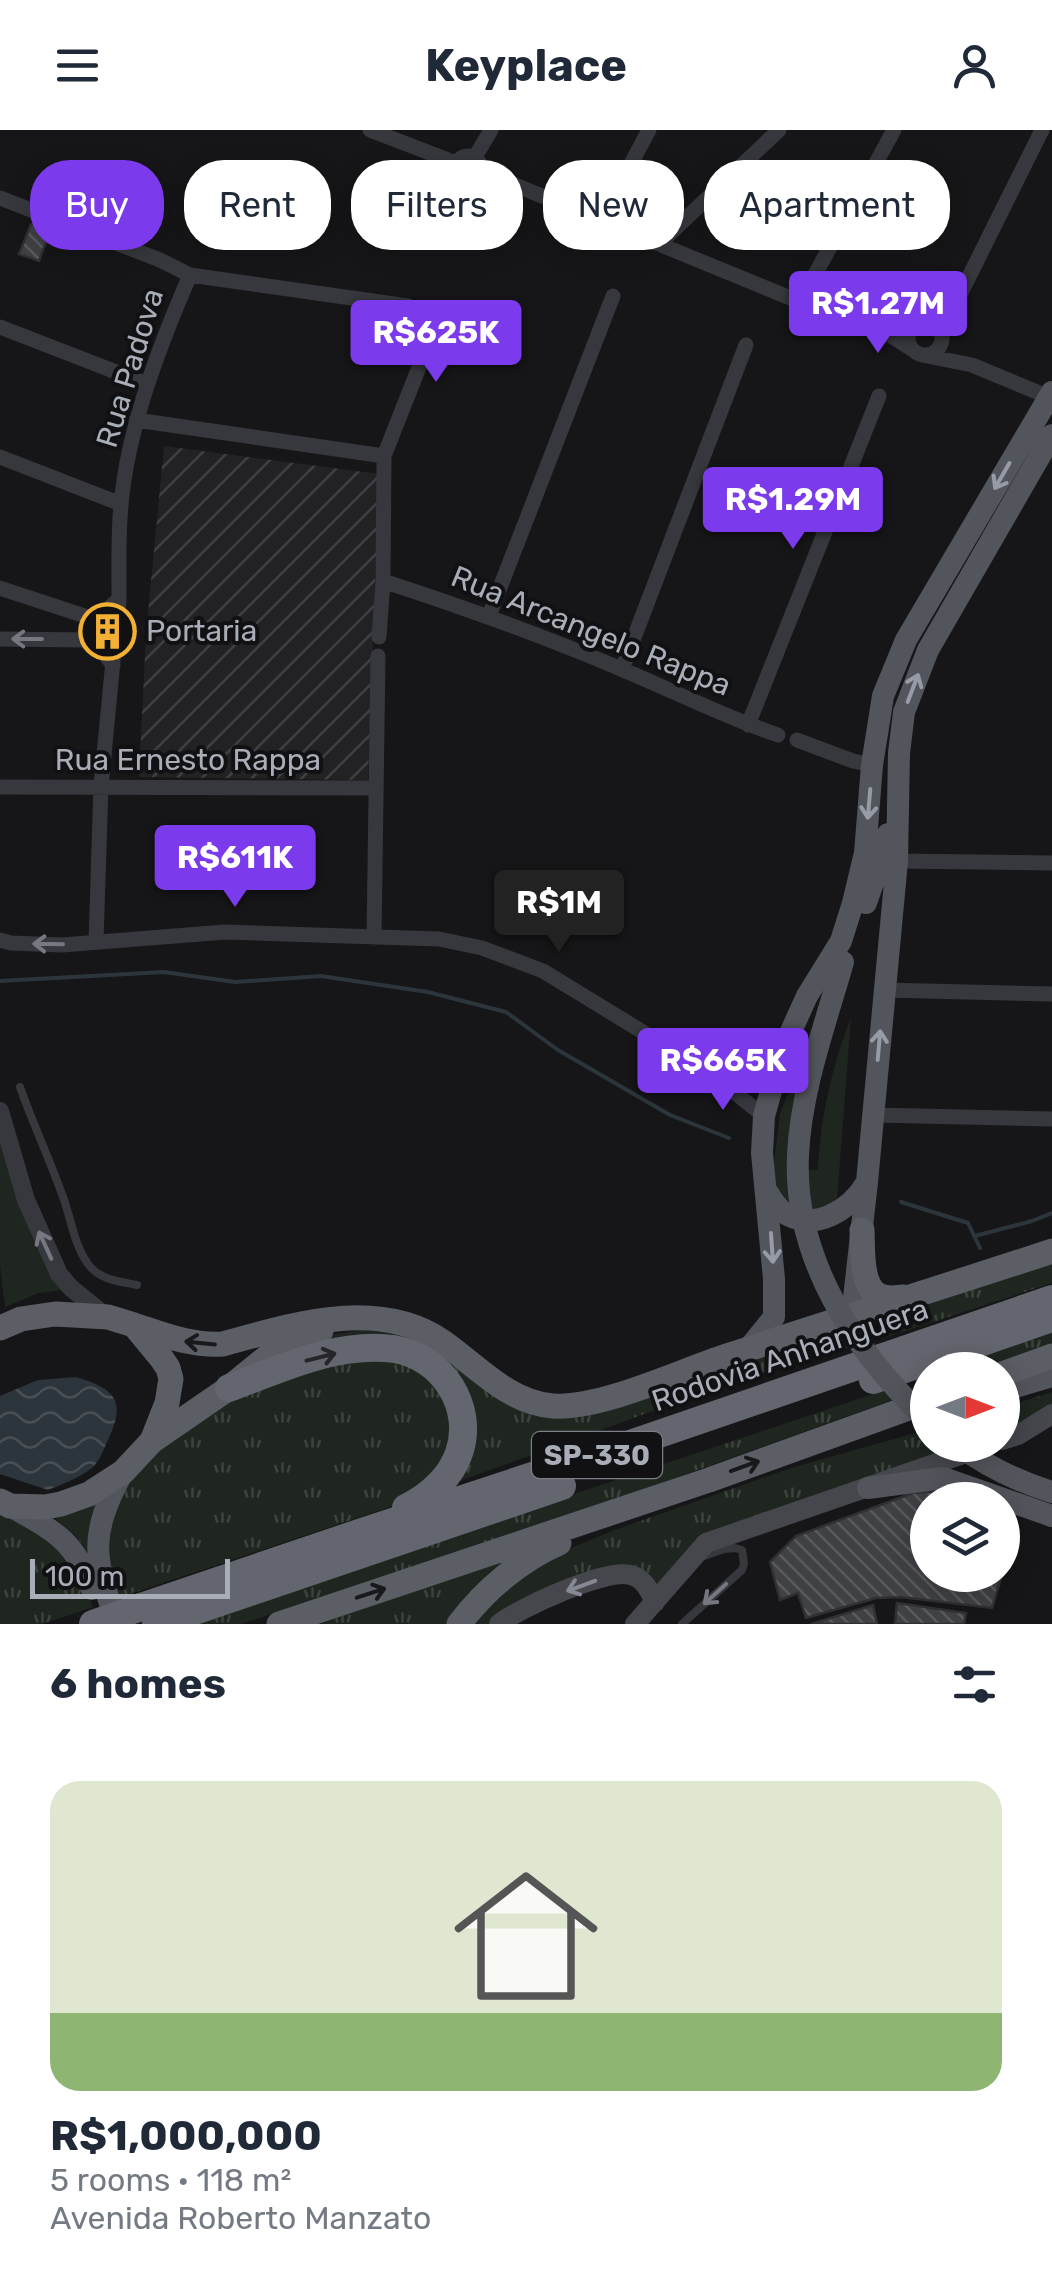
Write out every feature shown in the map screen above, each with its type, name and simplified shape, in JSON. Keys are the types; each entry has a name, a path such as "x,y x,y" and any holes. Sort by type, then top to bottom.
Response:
{"highway":[{"path":"862,1230 870,1287 878,1295 890,1298 914,1297"},
{"path":"0,1328 22,1319 55,1314 108,1317 192,1344 212,1345 307,1321 396,1321 441,1340 518,1397 551,1406 572,1406 595,1402 1052,1251"},
{"name":"Rodovia Anhanguera","path":"149,1616 362,1532 628,1445 1052,1298"},
{"path":"5,1503 45,1507 89,1494 124,1472 152,1442 271,1354 312,1334 364,1318"},
{"name":"Rodovia Anhanguera","path":"93,1624 149,1616 1052,1318"},
{"path":"134,1325 168,1368 170,1379 167,1403 152,1442"},
{"path":"229,1388 320,1356 364,1348 408,1352 448,1380 456,1395 462,1426 460,1452 454,1464 423,1499 362,1532"},
{"path":"1020,1368 1052,1356"},
{"path":"279,1624 709,1480 910,1407"},
{"path":"459,1624 500,1580 547,1548 709,1480"}],"main road":[{"path":"843,962 865,853 872,765 883,696 906,640 1051,396"},
{"path":"852,1316 897,861 904,712 928,650 1052,435"},
{"path":"899,780 882,857 843,962 814,1066 802,1115 798,1154 800,1207 816,1266 838,1310 910,1405"},
{"path":"749,1348 774,1317 768,1193 762,1153 771,1084 806,996 841,941 853,903"},
{"path":"768,1193 780,1210 793,1218 817,1220 848,1206 867,1182"},
{"path":"1020,1386 1052,1376"},
{"path":"1020,1434 1052,1414"},
{"path":"824,1438 910,1416"},
{"path":"635,1624 706,1543 942,1462"},
{"path":"981,1462 1012,1479 1052,1492"},
{"path":"117,1624 100,1576 98,1547 104,1511 124,1472"},
{"path":"1052,1476 1048,1492 1052,1506"},
{"path":"868,1488 943,1478 1052,1516"},
{"path":"5,1503 55,1532 73,1550 82,1561 105,1624"},
{"path":"500,1624 535,1603 618,1574 640,1579 656,1602"}],"street":[{"path":"370,130 451,160"},
{"path":"480,160 491,130"},
{"path":"633,160 649,130"},
{"path":"684,221 778,130"},
{"path":"800,302 894,130"},
{"path":"960,290 916,325 908,341 918,352 933,353 960,290 1042,130"},
{"path":"0,198 190,275 408,306 423,315 429,328 427,347 384,456 378,637"},
{"path":"674,250 800,302 871,323 930,322 972,365"},
{"name":"Rua Padova","path":"102,629 118,599 121,504 136,420 190,275"},
{"path":"489,616 613,296"},
{"path":"871,323 918,352 972,365 1051,396"},
{"path":"0,327 147,384"},
{"path":"622,669 746,345"},
{"path":"748,725 879,396"},
{"path":"136,420 384,456"},
{"path":"0,457 121,504"},
{"name":"Rua Arcangelo Rappa","path":"382,580 489,616 778,735"},
{"path":"0,588 102,629"},
{"path":"0,639 81,640 102,629"},
{"path":"96,941 100,786 113,665 102,629"},
{"path":"374,938 378,656"},
{"path":"797,740 872,765"},
{"name":"Rua Ernesto Rappa","path":"0,788 375,788"},
{"path":"897,861 1052,863"},
{"path":"0,940 62,945 225,932 439,940 482,948 543,971 710,1074 764,1116"},
{"path":"884,990 1052,994"},
{"path":"710,1074 748,1067 782,1051"},
{"path":"0,1110 26,1200 59,1274 108,1317"},
{"path":"874,1114 1052,1119"}],"lane":[{"path":"20,1086 88,1266 106,1279 137,1285"},
{"path":"8,1144 36,1135"},
{"path":"682,1624 742,1570 744,1556 742,1550 724,1549 686,1564"}],"shaded area":[{"path":"164,446 379,474 368,780 139,777 146,634"}],"green space":[{"path":"821,1003 790,1125 787,1169 818,1170 828,1092 851,1018 837,1200 822,1208 809,1209 779,1201 773,1169 780,1114"},
{"path":"0,1117 65,1290 39,1293 5,1307 0,1265"},
{"path":"1052,1260 1052,1283 881,1339 869,1322"},
{"path":"365,1329 408,1334 525,1408 782,1350 844,1332 853,1346 730,1383 457,1482 455,1376 323,1337"},
{"path":"1052,1333 1052,1348 1020,1359 1020,1352 996,1352"},
{"path":"404,1357 449,1400 450,1459 402,1503 118,1598 109,1578 110,1524 130,1482 156,1453 218,1406 325,1363"},
{"path":"885,1390 895,1399 594,1507 241,1624 196,1624 470,1529"},
{"path":"1052,1392 1052,1408 1020,1426 1020,1402"},
{"path":"910,1435 910,1462 915,1462 707,1539 659,1590 642,1572 488,1624 473,1624 521,1578 562,1552 791,1468"},
{"path":"101,1494 90,1556 77,1537 48,1512"},
{"path":"0,1514 42,1534 75,1567 93,1607 42,1624 0,1624"},
{"path":"522,1550 452,1624 321,1624"}],"water":[{"path":"76,1377 100,1386 117,1406 114,1426 95,1465 48,1490 0,1474 0,1396 38,1380"}],"building":[{"path":"30,226 30,250 43,250 39,261 19,254"},
{"name":"Portaria","path":"107,620 116,623 117,640 93,633 96,621 105,624"},
{"path":"910,1494 910,1592 997,1592 992,1608 901,1597 876,1598 806,1618 798,1593 780,1600 770,1562 796,1536"},
{"path":"897,1603 966,1613 964,1624 895,1624"},
{"path":"873,1605 877,1624 811,1624"}],"waterway":[{"path":"0,981 164,972 235,982 321,976 428,992 506,1012 558,1050 670,1115 729,1138"},
{"path":"901,1202 968,1223 980,1248"},
{"path":"975,1236 1052,1213"}],"tunnel":[{"path":"98,634 101,623"}],"place":[{"name":"Portaria","path":"107,631"}]}
